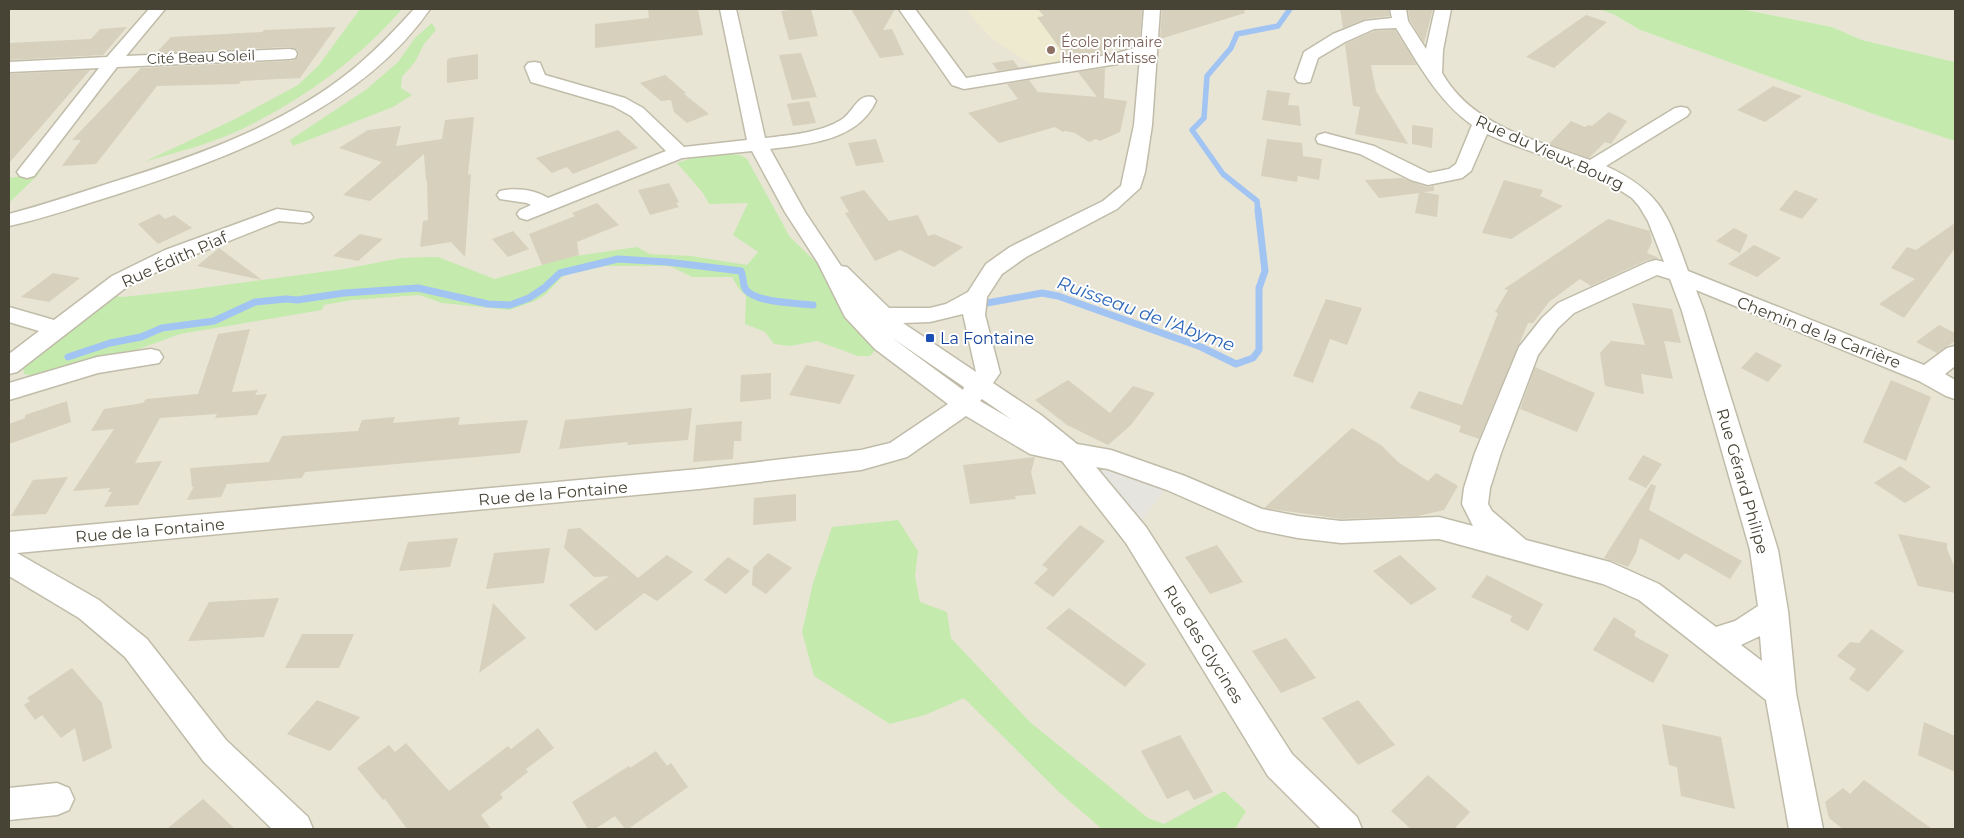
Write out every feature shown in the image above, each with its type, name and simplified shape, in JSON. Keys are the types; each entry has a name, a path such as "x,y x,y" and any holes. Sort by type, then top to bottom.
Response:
{"street":[{"name":"Cité Beau Soleil","path":"27,172 113,61 157,9"},
{"path":"9,220 148,178 192,162 276,124 320,100 354,76 390,46 422,9"},
{"path":"728,9 752,125 758,144 795,212 829,263 852,312 883,343 973,395"},
{"path":"907,9 958,81 964,84 1117,59 1147,49"},
{"path":"973,395 988,373 974,315 976,297 994,269 1018,252 1110,205 1130,188 1135,172 1143,125 1147,49 1152,9"},
{"path":"1433,73 1439,19 1442,9"},
{"path":"1304,78 1310,56 1339,38 1371,24 1400,16"},
{"name":"Rue du Vieux Bourg","path":"1400,16 1450,98 1482,124 1622,183 1650,205 1665,236 1679,275"},
{"name":"Cité Beau Soleil","path":"9,67 289,54"},
{"path":"534,67 537,78 619,102 637,112 679,153"},
{"path":"527,214 679,153 804,138 842,127 862,111 867,101"},
{"path":"1590,168 1682,112"},
{"path":"1324,139 1367,150 1418,176 1428,179 1455,174 1464,167 1482,124"},
{"path":"507,195 532,196 546,206"},
{"name":"Rue Édith Piaf","path":"9,366 120,281 173,255 277,215 303,217"},
{"path":"829,263 898,331 973,395 1039,447 1111,460 1176,483 1258,519 1298,527 1341,532 1439,528 1610,574 1649,592 1780,693"},
{"path":"1520,550 1482,518 1475,504 1476,488 1488,453 1527,353 1550,323 1566,308 1656,266 1679,275"},
{"name":"Chemin de la Carrière","path":"1679,275 1927,375 1955,390"},
{"name":"Rue Gérard Philipe","path":"1679,275 1693,311 1764,550 1773,611 1780,693 1806,829"},
{"path":"884,316 930,315 953,310 976,297"},
{"path":"9,314 58,329"},
{"path":"1927,375 1955,354"},
{"path":"9,392 97,365 151,357"},
{"name":"Rue de la Fontaine","path":"9,543 689,480 861,460 898,450 973,395"},
{"name":"Rue des Glycines","path":"1070,454 1136,535 1280,765 1345,829"},
{"path":"9,562 89,609 136,648 214,751 294,829"},
{"path":"1713,640 1734,636 1747,631 1773,611"},
{"path":"9,804 57,799"}],"shaded area":[{"path":"9,9 1597,9 1613,14 1640,30 1879,116 1955,141 1955,829 9,829"},
{"name":"École primaire Henri Matisse","path":"965,9 1078,9 1085,17 1097,60 1039,69 992,39"},
{"path":"1741,9 1955,9 1955,62 1862,40 1832,27"},
{"path":"1108,467 1164,491 1137,526 1101,470"}],"green space":[{"path":"360,9 402,9 385,28 348,62 286,105 242,129 218,139 144,162 235,119 298,85 319,65"},
{"path":"1597,9 1741,9 1832,27 1862,40 1955,62 1955,141 1879,116 1640,30 1613,14"},
{"path":"432,23 436,30 424,44 415,62 402,77 401,88 412,95 393,107 293,146 290,140 367,89 398,62 415,38"},
{"path":"719,153 740,155 747,159 790,237 822,268 842,314 877,348 870,356 858,356 817,341 790,346 774,344 765,332 745,324 746,296 732,277 692,277 667,266 605,266 568,274 562,277 546,294 535,301 509,310 442,303 419,295 352,300 324,305 322,310 180,334 125,354 41,377 24,374 22,363 109,295 122,297 187,290 344,269 401,258 438,257 495,279 569,257 637,247 650,254 691,256 747,265 758,252 733,235 748,203 709,204 703,193 677,163 698,156"},
{"path":"40,173 10,202 9,203 9,178"},
{"path":"898,520 918,551 915,576 920,602 947,612 951,638 1030,722 1148,818 1164,824 1224,791 1246,811 1235,829 1102,829 1060,793 964,698 925,715 890,724 814,676 802,632 813,583 832,527"}],"building":[{"path":"648,9 698,9 703,35 595,48 595,24 649,18"},
{"path":"811,9 818,36 789,40 781,11"},
{"path":"851,9 895,9 883,30 892,29 904,55 880,58"},
{"path":"1038,9 1142,9 1140,38 1128,38 1130,44 1107,45 1106,53 1068,60 1037,17 1044,16"},
{"path":"1162,9 1244,9 1245,13 1160,39"},
{"path":"1340,9 1388,9 1390,16 1365,19 1343,28"},
{"path":"1408,9 1433,9 1424,43 1410,20"},
{"path":"1586,15 1607,22 1554,68 1526,57"},
{"path":"127,27 103,55 9,60 9,43 91,39 100,29"},
{"path":"336,27 300,78 241,81 239,84 157,86 96,164 62,166 81,140 72,140 141,68 289,61 295,60 299,55 297,49 289,47 156,53 171,37"},
{"path":"1395,30 1417,65 1371,65 1376,91 1408,144 1355,134 1360,107 1353,106 1345,44 1374,31"},
{"path":"801,53 817,97 792,100 779,55"},
{"path":"478,54 478,79 447,83 447,60"},
{"path":"1013,60 1019,68 998,71 992,63"},
{"path":"1105,68 1104,98 1127,101 1120,132 1100,141 1096,139 1089,142 1075,133 1063,132 1055,127 999,143 968,113 1018,99 1007,84 1029,80 1038,92 1097,97 1078,72"},
{"path":"90,70 39,129 9,163 9,74"},
{"path":"665,75 686,93 684,94 709,114 687,123 674,112 671,100 661,101 640,83"},
{"path":"1773,86 1802,96 1765,122 1737,110"},
{"path":"1267,90 1290,93 1288,105 1299,106 1301,126 1262,120"},
{"path":"809,101 816,123 793,126 787,104"},
{"path":"1609,112 1627,121 1611,144 1605,142 1589,158 1549,144 1571,121 1585,127 1588,125 1592,126"},
{"path":"474,117 468,175 471,174 465,257 451,242 420,247 423,221 428,220 424,154 370,201 343,195 382,162 339,148 368,130 401,126 396,146 442,139 445,120"},
{"path":"1412,125 1433,128 1432,148 1412,144"},
{"path":"618,130 638,148 573,174 567,167 552,173 536,158"},
{"path":"876,139 884,162 856,166 848,143"},
{"path":"1267,139 1302,143 1303,156 1322,159 1319,180 1298,176 1297,182 1261,176"},
{"path":"1402,178 1427,187 1434,186 1434,191 1423,192 1439,195 1437,217 1415,213 1419,193 1379,198 1365,180"},
{"path":"1504,180 1543,190 1540,196 1563,206 1511,239 1482,233"},
{"path":"669,183 679,202 676,203 679,207 650,215 638,190"},
{"path":"864,190 889,221 918,215 928,236 934,234 963,247 934,267 900,250 875,261 845,213 849,212 840,197"},
{"path":"1795,190 1818,199 1802,219 1779,210"},
{"path":"597,203 619,225 577,242 579,255 542,265 529,234 575,216 572,213"},
{"path":"159,214 165,219 174,215 192,228 158,244 138,224"},
{"path":"1608,219 1650,231 1652,242 1647,253 1659,258 1647,260 1591,286 1580,279 1549,302 1533,323 1528,323 1479,439 1459,432 1461,426 1410,408 1419,391 1462,405 1498,313 1495,312 1508,290 1504,289"},
{"path":"1955,223 1955,248 1904,318 1879,304 1915,279 1891,268 1907,247 1916,250"},
{"path":"1734,228 1748,235 1740,253 1716,241"},
{"path":"513,231 529,249 508,257 492,239"},
{"path":"360,234 383,239 358,261 333,256"},
{"path":"1754,245 1781,258 1757,277 1728,264"},
{"path":"219,248 262,280 197,266"},
{"path":"53,273 80,278 49,302 21,297"},
{"path":"1326,299 1362,308 1347,345 1330,339 1313,383 1293,376"},
{"path":"1632,303 1672,309 1681,343 1664,341 1673,379 1641,374 1644,394 1605,386 1600,353 1611,341 1645,345"},
{"path":"1939,325 1955,333 1955,341 1937,353 1916,342"},
{"path":"250,329 232,392 258,390 255,395 267,394 257,415 215,418 217,414 160,418 135,463 162,461 138,505 104,507 112,492 108,492 110,488 73,491 114,429 91,431 104,409 143,403 146,399 198,394 218,334"},
{"path":"1756,352 1782,365 1768,382 1741,368"},
{"path":"806,365 855,375 840,404 789,395"},
{"path":"1535,367 1595,393 1577,432 1520,409"},
{"path":"771,373 771,399 740,402 741,375"},
{"path":"1068,380 1110,413 1133,386 1155,393 1131,425 1108,445 1067,425 1035,400"},
{"path":"1891,380 1931,397 1906,461 1863,442"},
{"path":"67,401 71,422 9,444 9,424 25,418 25,415"},
{"path":"692,408 688,440 627,445 628,442 559,449 565,420"},
{"path":"395,417 393,423 460,417 458,425 528,420 520,453 305,472 302,478 227,484 221,497 187,500 194,486 192,487 190,468 269,462 282,436 358,431 362,420"},
{"path":"742,421 741,441 734,441 733,459 693,462 696,425"},
{"path":"1352,428 1381,445 1398,462 1428,481 1436,473 1458,486 1444,510 1418,516 1341,519 1264,508"},
{"path":"1643,455 1662,464 1646,488 1628,479"},
{"path":"1035,457 1031,472 1036,494 1015,496 1016,499 970,504 963,465"},
{"path":"1900,466 1931,487 1905,503 1874,483"},
{"path":"68,477 46,514 11,516 33,480"},
{"path":"1651,484 1656,486 1649,510 1742,561 1730,579 1685,553 1679,560 1640,538 1636,553 1628,567 1604,558"},
{"path":"796,494 796,521 753,525 754,498"},
{"path":"1080,525 1105,541 1053,597 1034,583 1048,569 1042,565"},
{"path":"580,528 638,578 667,555 693,572 657,601 644,593 596,631 569,605 609,576 594,577 564,548 568,529"},
{"path":"1898,534 1947,543 1947,549 1955,568 1955,593 1918,586"},
{"path":"458,538 450,567 399,571 408,542"},
{"path":"1217,545 1243,582 1210,594 1185,557"},
{"path":"550,548 544,583 486,589 494,553"},
{"path":"768,553 792,568 766,594 752,585 753,567"},
{"path":"1400,555 1437,589 1411,605 1373,571"},
{"path":"728,557 750,571 726,594 704,580"},
{"path":"1487,575 1543,604 1528,631 1510,621 1512,616 1471,597"},
{"path":"279,598 264,637 188,641 209,602"},
{"path":"493,603 526,638 479,673"},
{"path":"1069,608 1146,664 1125,687 1046,628"},
{"path":"1614,617 1636,631 1634,636 1669,655 1653,683 1593,650"},
{"path":"1871,629 1904,651 1868,692 1849,679 1856,669 1837,656 1850,642 1859,643"},
{"path":"302,634 354,634 339,668 285,668"},
{"path":"1286,638 1316,678 1281,693 1252,651"},
{"path":"72,668 102,703 112,748 83,762 75,728 61,738 42,715 35,720 24,705 30,701 27,698"},
{"path":"317,700 360,717 330,751 287,734"},
{"path":"1358,700 1395,745 1358,765 1322,718"},
{"path":"1924,722 1955,736 1955,772 1918,755"},
{"path":"1662,724 1721,737 1735,809 1681,796 1677,767 1669,765"},
{"path":"538,728 554,748 526,769 528,772 500,794 503,798 481,815 491,829 407,829 385,799 383,800 357,768 389,745 395,752 406,743 449,791 508,746 511,749"},
{"path":"1180,735 1213,792 1194,800 1188,790 1167,799 1141,751"},
{"path":"656,751 667,766 671,763 688,787 628,829 625,829 615,816 595,829 588,829 572,802"},
{"path":"1428,775 1470,812 1454,829 1411,829 1391,811"},
{"path":"1864,780 1932,829 1843,829 1829,818 1825,802 1843,788 1850,794"},
{"path":"203,799 235,829 167,829"}],"waterway":[{"name":"Ruisseau de l'Abyme","path":"1258,211 1257,201 1223,174 1192,130 1204,118 1207,76 1231,48 1237,34 1278,26 1290,9"},
{"name":"Ruisseau de l'Abyme","path":"987,303 1042,293 1058,296 1201,347 1236,364 1253,358 1259,350 1259,288 1265,271 1258,210"},
{"name":"Ruisseau de l'Abyme","path":"68,357 110,343 141,337 162,328 214,321 255,302 286,299 297,300 344,293 418,288 488,304 510,305 529,298 544,288 560,273 618,259 667,262 741,271 746,290 759,298 813,305"}],"place":[{"name":"École primaire Henri Matisse","path":"1051,50"},
{"name":"La Fontaine","path":"930,338"}]}
